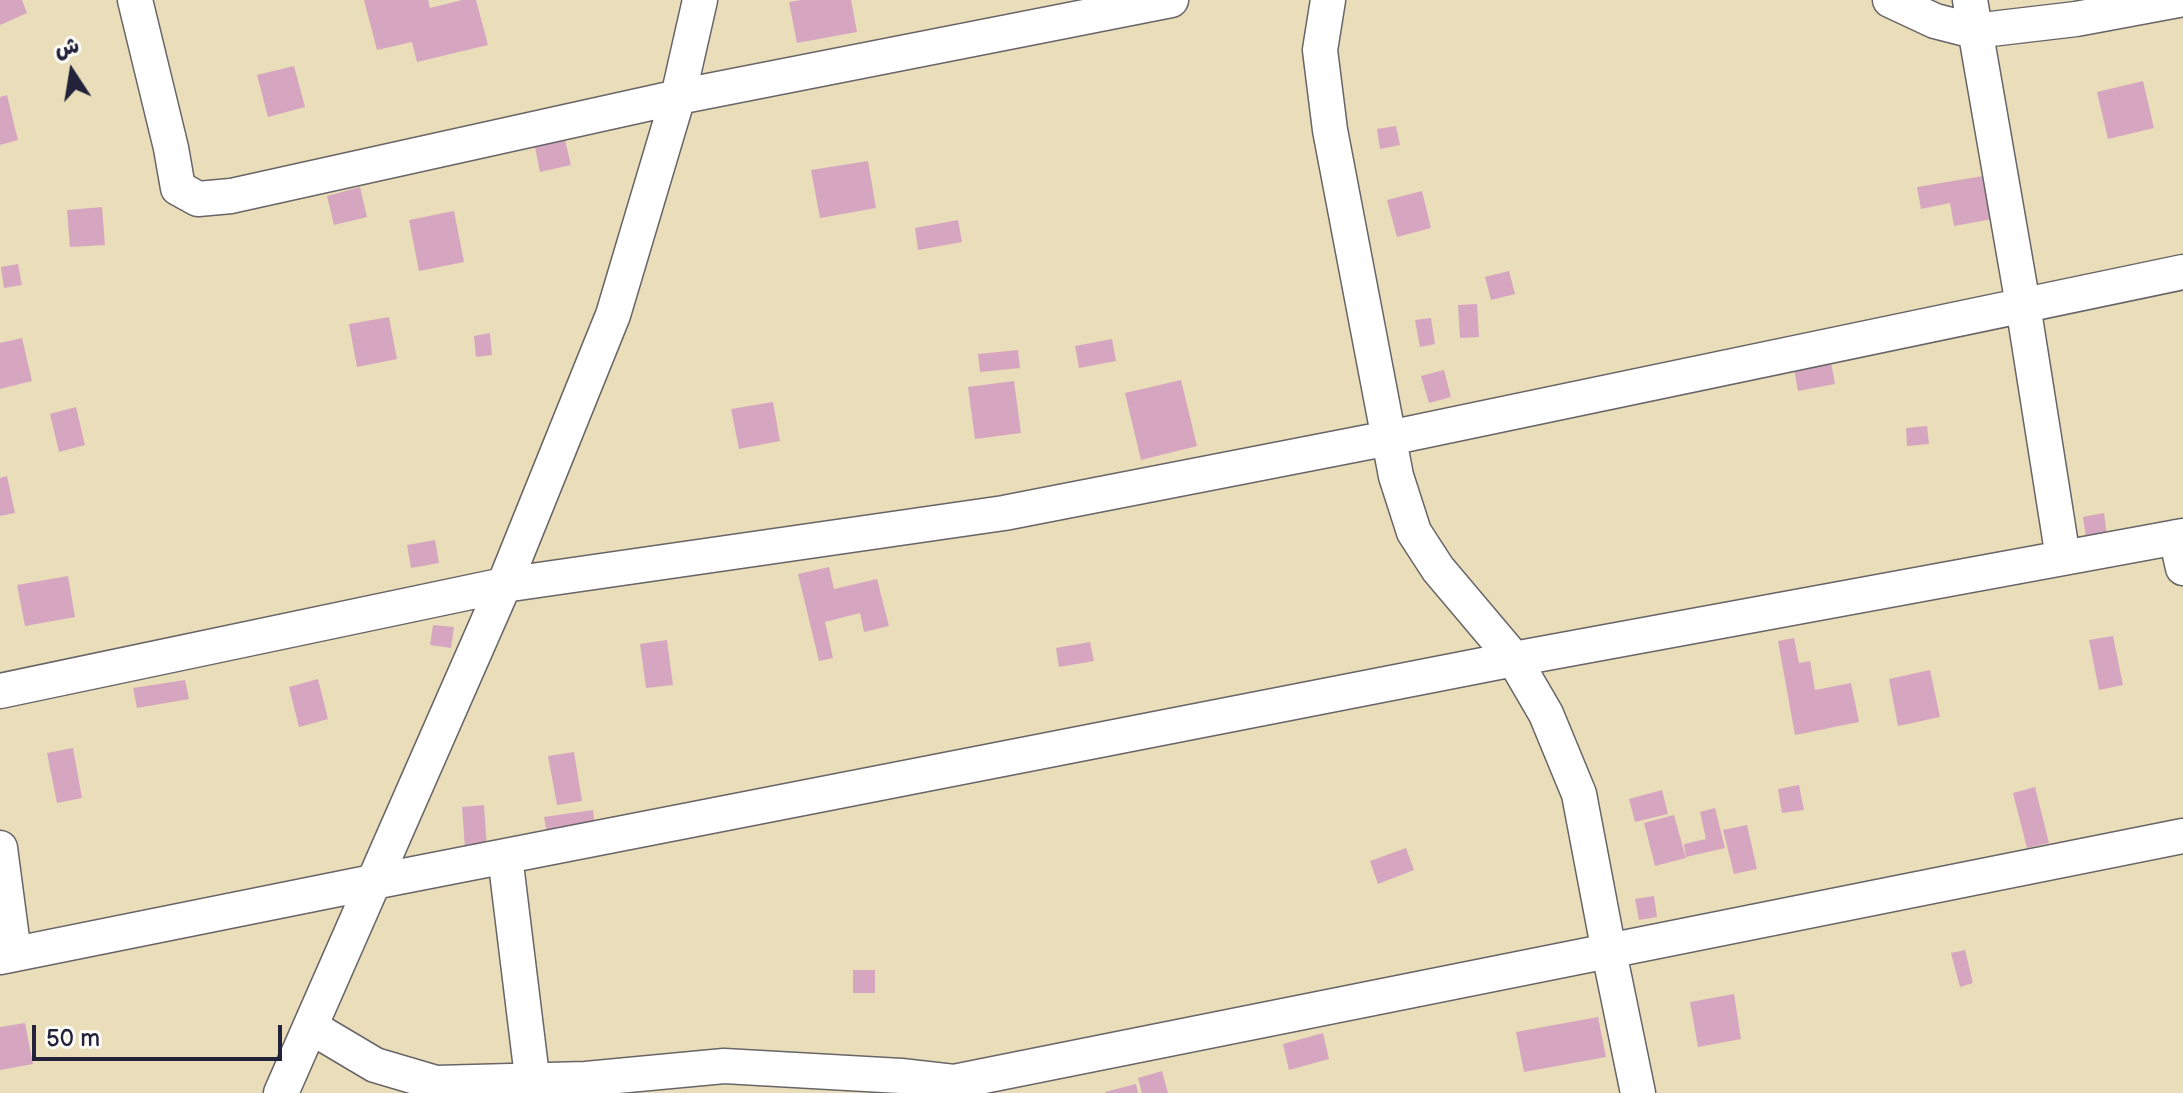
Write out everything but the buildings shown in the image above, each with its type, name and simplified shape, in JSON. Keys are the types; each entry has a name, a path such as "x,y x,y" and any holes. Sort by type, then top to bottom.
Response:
{"street":[{"path":"135,0 178,188 198,199 231,196 678,97 1171,0"},
{"path":"281,1093 504,585 613,315 678,97 700,0"},
{"path":"1328,0 1320,50 1330,130 1396,476 1414,532 1438,569 1514,659 1546,714 1579,794 1638,1093"},
{"path":"1890,0 1935,21 1972,16 2076,19 2178,0"},
{"path":"1972,16 2023,305 2063,558"},
{"path":"0,691 504,585 1004,513 1389,438 2183,272"},
{"path":"0,848 7,955 1514,659 2063,558 2181,547"},
{"path":"311,1027 375,1065 436,1083 533,1087 724,1066 901,1076 964,1088 1609,952 2183,836"},
{"path":"505,856 533,1087"}]}
